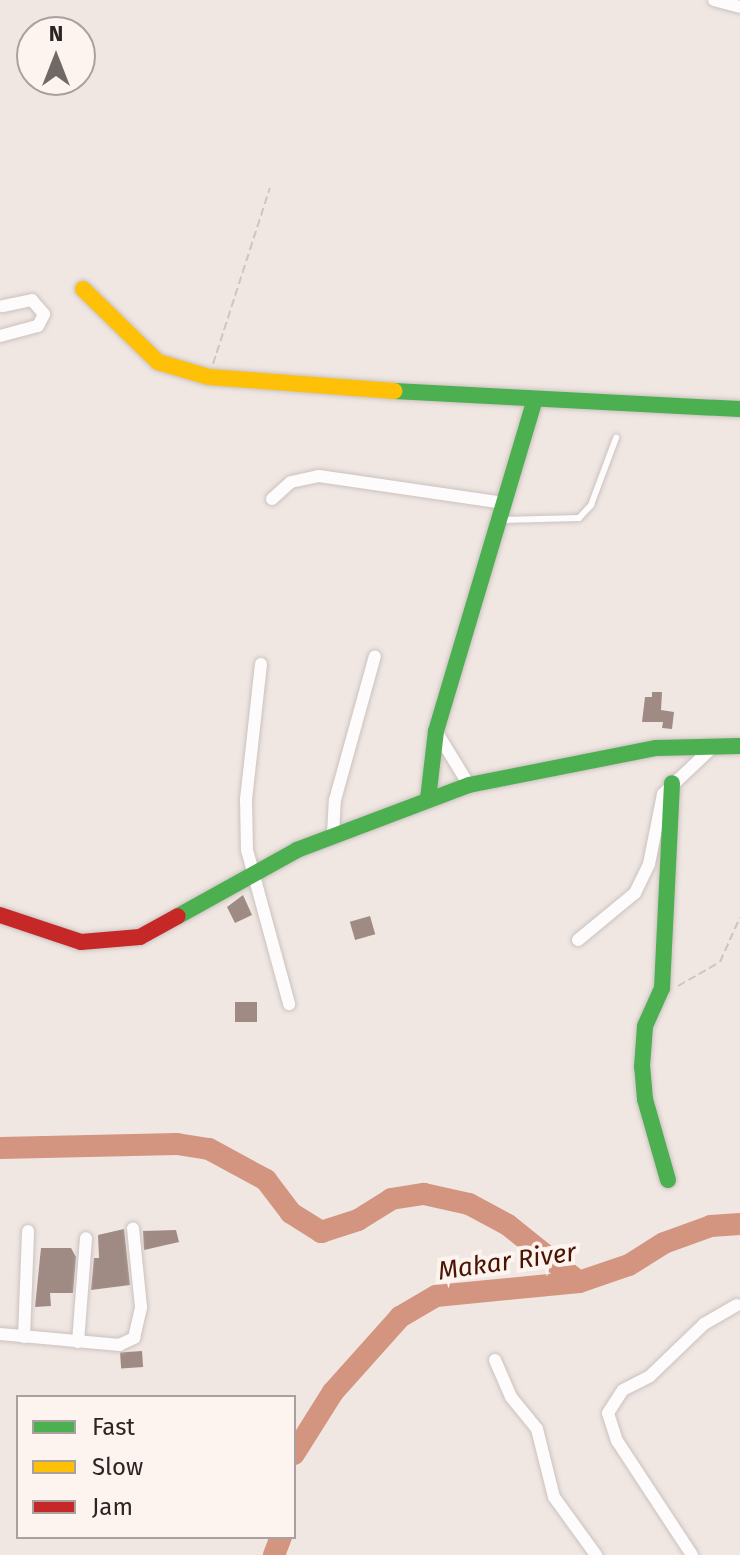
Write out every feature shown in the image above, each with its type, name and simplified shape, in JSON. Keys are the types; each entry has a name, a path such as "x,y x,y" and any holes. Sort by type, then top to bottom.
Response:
{"street":[{"path":"714,0 740,7"},
{"path":"83,289 158,362 209,377 534,402 740,409"},
{"path":"0,336 38,326 44,314 32,300 1,306"},
{"path":"428,799 436,731 534,402"},
{"path":"272,499 300,477 319,476 501,511"},
{"path":"333,835 335,800 375,656"},
{"path":"261,664 246,799 251,872 289,1004"},
{"path":"436,731 469,785"},
{"path":"578,940 645,879 657,812 672,783 714,746"},
{"path":"0,915 81,942 121,941 160,926 251,872 333,835 469,785 656,748 740,746"},
{"path":"668,1180 645,1099 642,1067 645,1026 658,1002 672,783"},
{"path":"0,1334 119,1345 138,1331 133,1228"},
{"path":"24,1337 28,1231"},
{"path":"78,1342 86,1238"},
{"path":"692,1555 617,1441 608,1413 623,1390 650,1376 704,1324 737,1305"},
{"path":"495,1360 511,1397 537,1429 554,1497 596,1555"}],"lane":[{"path":"501,511 579,518 591,505 616,438"}],"path":[{"path":"209,377 270,188"},
{"path":"658,1002 720,962 740,917"}],"building":[{"path":"652,692 662,692 661,710 674,712 672,729 662,728 663,722 642,722 645,697 652,697"},
{"path":"243,895 252,915 235,923 227,907"},
{"path":"370,916 375,934 355,940 350,922"},
{"path":"235,1002 257,1002 257,1022 235,1022"},
{"path":"124,1229 130,1285 91,1290 94,1258 99,1258 98,1235"},
{"path":"176,1230 179,1242 144,1250 143,1231"},
{"path":"41,1248 71,1248 76,1257 73,1293 50,1293 51,1306 35,1307"},
{"path":"142,1351 143,1367 121,1368 120,1353"}],"waterway":[{"path":"0,1148 177,1144 209,1149 266,1180 291,1213 321,1232 358,1220 391,1199 424,1194 469,1204 508,1225 579,1282"},
{"name":"Makar River","path":"296,1451 333,1392 400,1317 436,1296 579,1282 629,1265 664,1243 711,1226 740,1224"},
{"name":"Makar River","path":"274,1555 280,1539"}],"traffic: fast":[{"path":"394,391 740,409"},
{"path":"428,799 436,731 534,402"},
{"path":"178,916 297,850 469,785 656,748 740,746"},
{"path":"668,1180 645,1099 642,1067 645,1026 662,988 672,783"}],"traffic: slow":[{"path":"83,289 158,362 209,377 394,391"}],"traffic: jam":[{"path":"0,915 81,942 140,937 178,916"}]}
